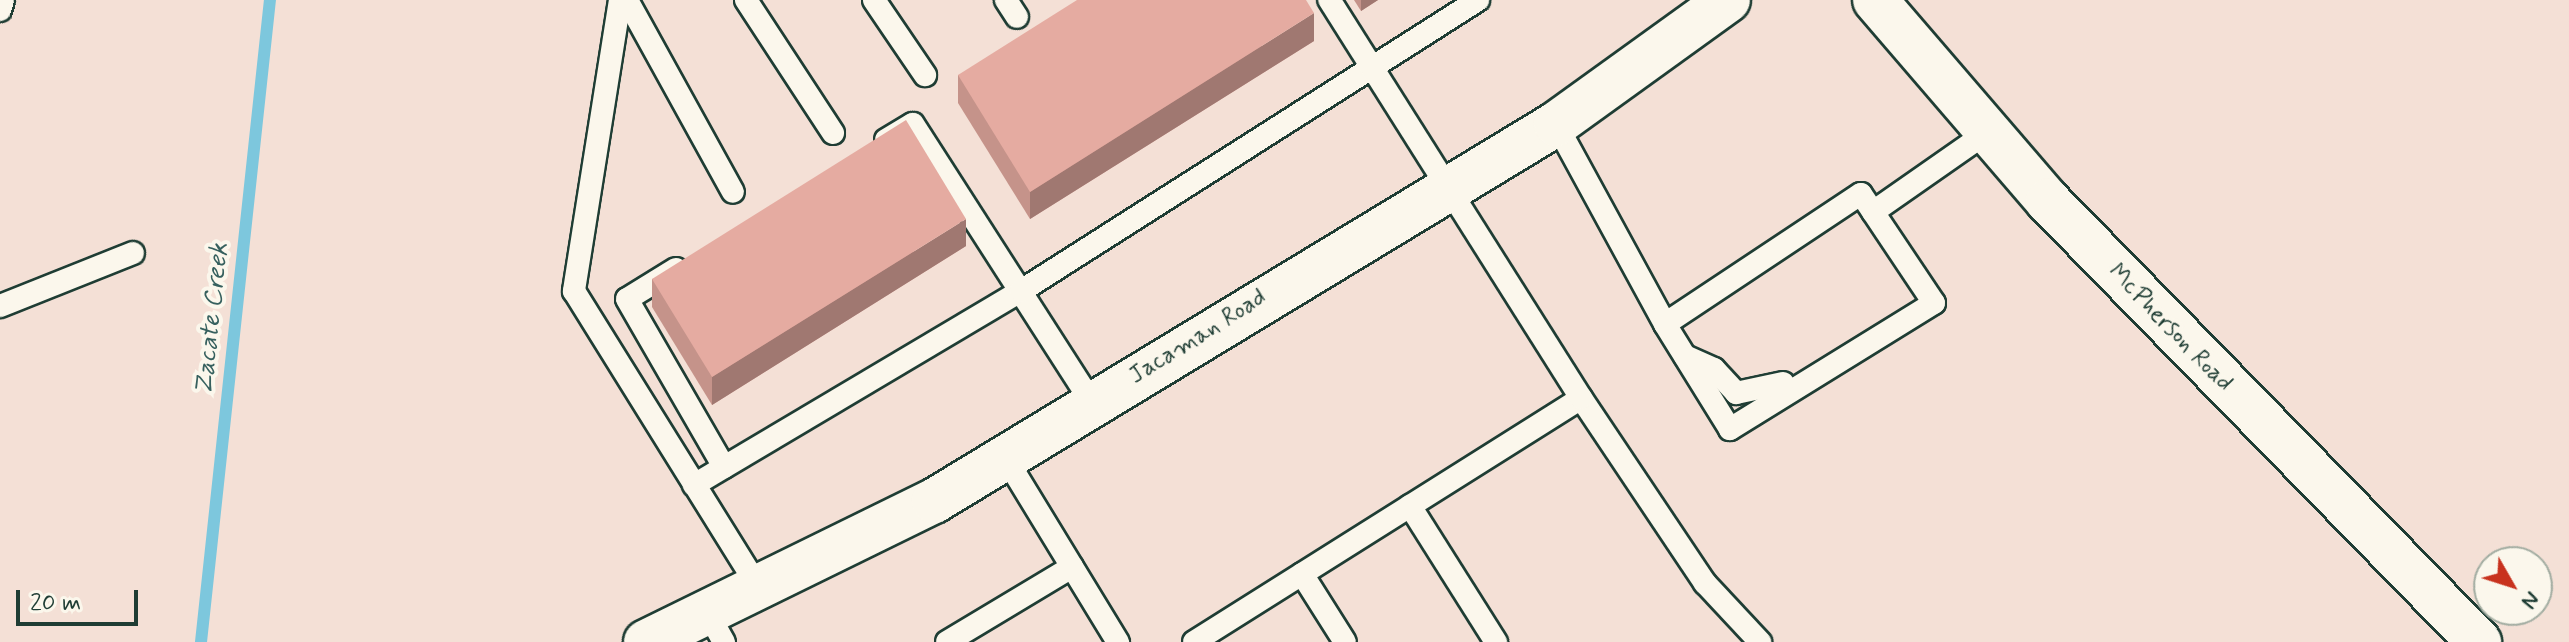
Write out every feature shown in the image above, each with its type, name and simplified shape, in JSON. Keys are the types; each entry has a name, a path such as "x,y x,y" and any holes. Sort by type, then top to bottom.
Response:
{"main road":[{"name":"Jacaman Road","path":"646,642 717,629 761,591 1005,457 1447,186 1556,124 1728,0"},
{"name":"McPherson Road","path":"1875,0 2048,201 2479,642"}],"lane":[{"path":"0,10 3,0"},
{"path":"620,0 574,291 761,591"},
{"path":"627,0 733,192"},
{"path":"746,0 833,133"},
{"path":"874,0 925,75"},
{"path":"1329,0 1379,69 1447,186 1581,398 1705,583 1760,642"},
{"path":"694,485 1021,291 1379,69 1478,0"},
{"path":"858,157 913,124 1092,403"},
{"path":"1556,124 1665,324 1730,429 1934,303 1861,194 1665,324"},
{"path":"1873,212 1989,131"},
{"path":"0,306 133,253"},
{"path":"695,257 627,299 724,467"},
{"path":"1685,356 1714,369 1736,393 1751,395 1772,390 1896,311 1922,311"},
{"path":"1194,642 1581,398"},
{"path":"1005,457 1118,642"},
{"path":"1410,506 1496,642"},
{"path":"947,642 1072,567"},
{"path":"1302,574 1345,642"}],"building":[{"path":"1077,0 1306,0 1314,13 1030,192 958,75"},
{"path":"906,120 966,219 712,377 652,279"}],"waterway":[{"name":"Zacate Creek","path":"201,642 270,0"}]}
